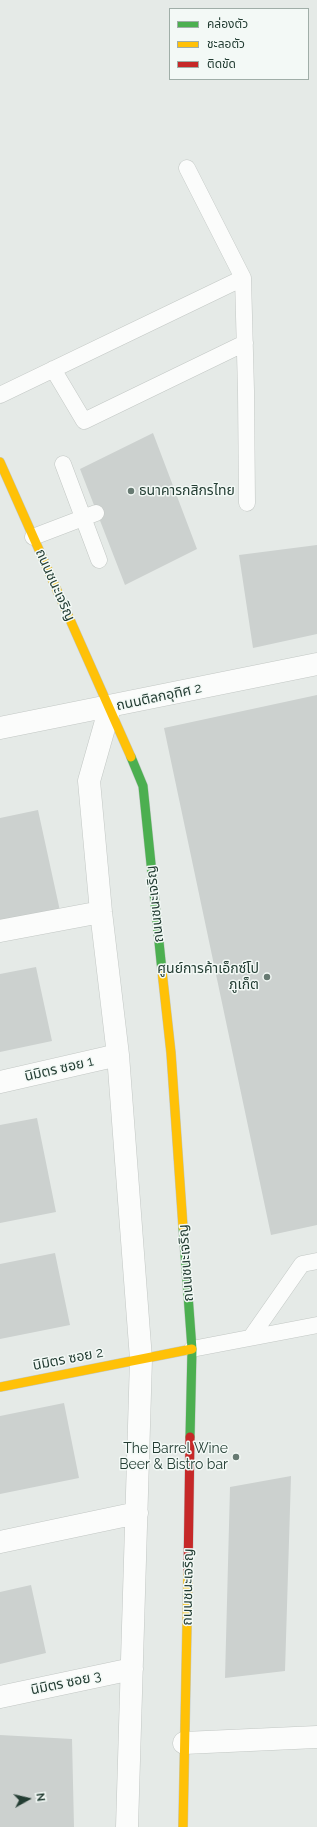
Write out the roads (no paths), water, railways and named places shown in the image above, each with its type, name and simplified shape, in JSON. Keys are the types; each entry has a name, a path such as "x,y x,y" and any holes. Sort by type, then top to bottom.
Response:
{"street":[{"name":"ถนนชนะเจริญ","path":"0,462 110,707 143,786 171,1053 192,1349 183,1827"},
{"name":"ถนนติลกอุทิศ 2","path":"0,728 317,664"},
{"path":"110,707 89,781 101,912 118,1055 141,1359 127,1827"},
{"path":"0,932 101,912"},
{"name":"นิมิตร ซอย 1","path":"0,1082 118,1055"},
{"name":"นิมิตร ซอย 2","path":"0,1387 192,1349"},
{"path":"0,1542 137,1513"},
{"name":"นิมิตร ซอย 3","path":"0,1697 132,1669"},
{"path":"184,1743 317,1737"}],"lane":[{"path":"187,168 243,278 246,503"},
{"path":"0,395 243,278"},
{"path":"53,369 84,421 245,343"},
{"path":"63,464 90,515 99,560"},
{"path":"33,537 90,515"},
{"path":"252,1337 302,1264 317,1261"},
{"path":"192,1349 317,1325"}],"place":[{"name":"ธนาคารกสิกรไทย","path":"131,491"},
{"name":"ศูนย์การค้าเอ็กซ์โป ภูเก็ต","path":"267,977"},
{"name":"The Barrel Wine Beer & Bistro bar","path":"236,1457"}]}
